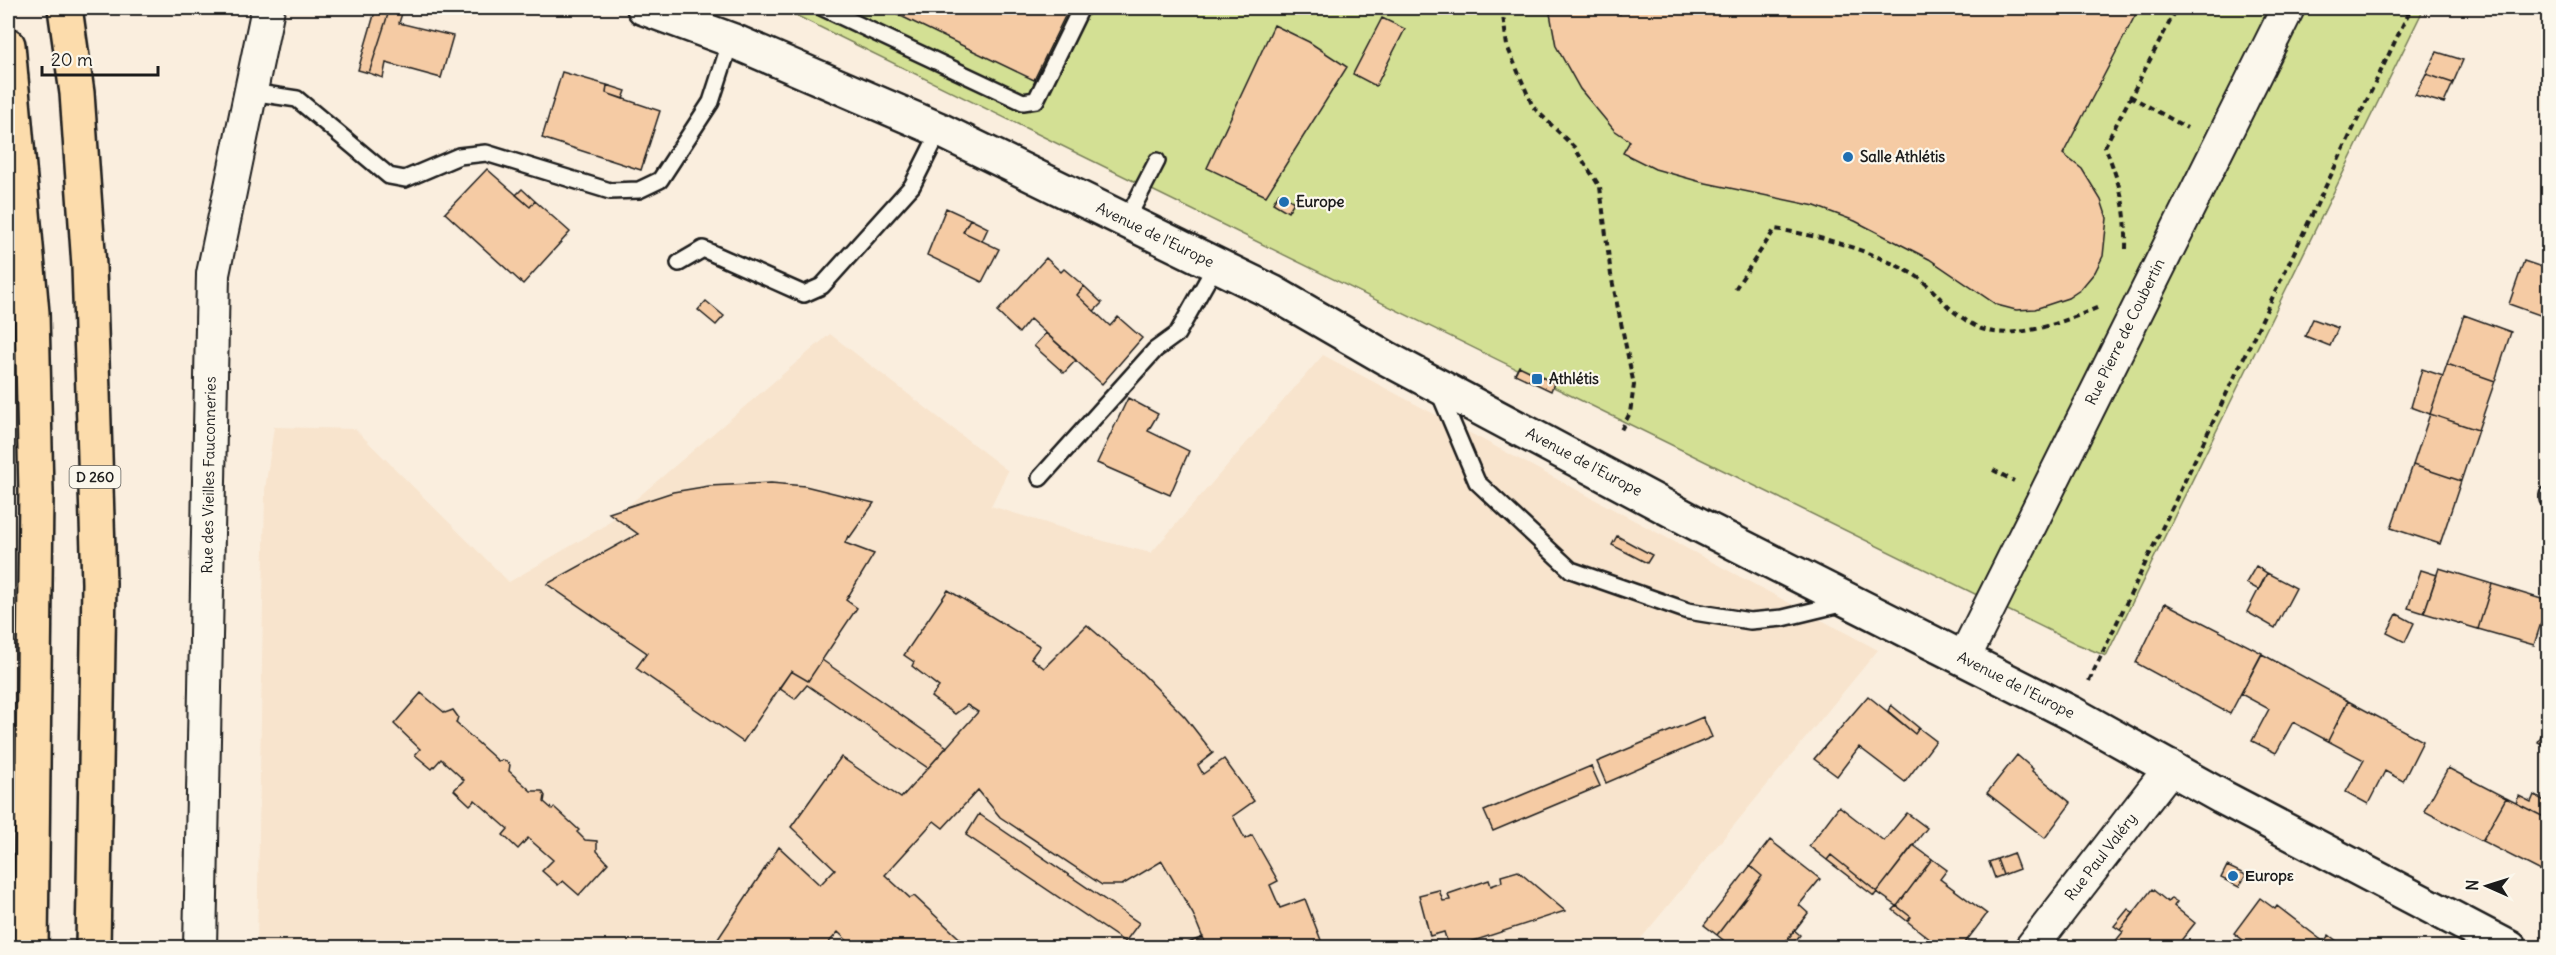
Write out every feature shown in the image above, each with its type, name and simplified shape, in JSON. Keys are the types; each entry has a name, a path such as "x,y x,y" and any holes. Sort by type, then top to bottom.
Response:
{"highway":[{"name":"D 260","path":"65,8 77,93 89,266 99,583 93,948"},
{"path":"8,45 32,313 36,493 31,948"}],"street":[{"name":"Rue des Vieilles Fauconneries","path":"200,948 213,274 268,8"},
{"name":"Avenue de l'Europe","path":"644,8 731,40 940,130 1272,292 1435,384 1705,528 2073,714 2222,797 2510,948"},
{"name":"Rue Pierre de Coubertin","path":"1964,658 2288,8"},
{"name":"Rue Paul Valéry","path":"2031,948 2171,767"}],"lane":[{"path":"823,8 1023,102 1036,100 1081,8"},
{"path":"251,92 297,99 389,176 405,179 459,156 486,153 610,190 639,190 660,180 711,102 731,40"},
{"path":"679,262 704,249 804,294 822,286 912,186 940,130"},
{"path":"1126,221 1157,161"},
{"path":"1040,478 1155,350 1177,334 1216,265"},
{"path":"1435,384 1477,482 1571,570 1688,611 1750,621 1783,618 1852,601"}],"path":[{"path":"1502,8 1507,46 1533,106 1574,147 1600,187 1611,275 1634,385 1630,413 1621,430"},
{"path":"2126,259 2127,226 2121,187 2105,146 2176,8"},
{"path":"2073,714 2411,8"},
{"path":"2130,96 2218,146"},
{"path":"1735,289 1775,229 1802,233 1865,252 1916,276 1957,314 1984,330 2022,332 2073,318 2105,304"}],"shaded area":[{"path":"830,334 1008,471 991,506 1107,542 1151,553 1323,355 1878,650 1634,947 257,948 265,490 274,427 355,429 509,582 603,527"}],"green space":[{"path":"781,8 2424,8 2106,656 2077,644"}],"building":[{"path":"376,8 390,8 369,73 358,70"},
{"path":"390,8 403,10 399,23 453,36 441,78 386,63 383,78 369,73"},
{"path":"884,8 1069,8 1034,80"},
{"name":"Salle Athlétis","path":"1549,8 1605,8 1620,14 1623,8 2139,8 2063,154 2082,169 2101,200 2107,218 2103,256 2095,272 2080,290 2068,298 2035,309 2016,310 1997,305 1929,259 1855,221 1815,206 1701,182 1655,169 1623,153 1630,141 1614,130 1580,89 1556,46"},
{"path":"1382,18 1405,29 1376,86 1353,74"},
{"path":"1274,25 1309,42 1347,67 1266,196 1207,168"},
{"path":"2437,52 2463,60 2453,83 2426,74"},
{"path":"562,72 607,85 606,93 660,111 641,170 542,138"},
{"path":"2426,74 2453,83 2444,103 2415,95"},
{"path":"607,85 626,91 623,99 606,93"},
{"path":"487,169 530,207 535,201 570,232 523,284 445,213"},
{"path":"522,189 535,201 530,207 516,195"},
{"name":"Europe","path":"1279,193 1294,202 1288,212 1273,203"},
{"path":"946,208 970,219 963,232 999,249 982,282 927,255"},
{"path":"970,219 988,228 982,241 963,232"},
{"path":"1046,258 1061,272 1064,269 1084,286 1077,295 1110,326 1118,317 1142,338 1102,384 1030,319 1019,333 997,312"},
{"path":"2524,261 2548,269 2548,318 2509,304"},
{"path":"1084,286 1102,303 1094,311 1077,295"},
{"path":"706,301 724,316 716,325 698,310"},
{"path":"2464,315 2511,332 2495,381 2447,364"},
{"path":"2313,319 2338,328 2330,346 2305,336"},
{"path":"1046,333 1076,360 1064,373 1034,346"},
{"path":"2447,364 2495,381 2478,430 2430,414"},
{"path":"1519,366 1554,383 1551,391 1515,374"},
{"path":"2422,369 2443,376 2430,414 2411,407"},
{"path":"1128,398 1158,414 1148,431 1189,451 1170,495 1097,463"},
{"path":"2430,414 2478,430 2461,481 2413,465"},
{"path":"2413,465 2461,481 2440,544 2391,528"},
{"path":"771,483 805,486 874,503 845,543 874,554 846,600 857,608 808,681 791,671 743,742 636,668 647,653 547,584 638,534 609,513 673,492 709,486"},
{"path":"1617,536 1652,555 1647,563 1612,545"},
{"path":"2256,566 2267,573 2259,590 2246,583"},
{"path":"2439,568 2492,584 2478,629 2424,613"},
{"path":"2421,570 2437,575 2424,613 2408,608"},
{"path":"2267,573 2296,588 2275,628 2247,612"},
{"path":"2492,584 2548,601 2534,645 2478,629"},
{"path":"948,590 1040,646 1031,658 1044,668 1087,625 1140,671 1185,717 1213,753 1198,765 1203,774 1224,759 1254,801 1233,816 1245,839 1252,835 1278,881 1270,885 1280,908 1305,899 1324,948 1207,948 1193,914 1162,861 1122,885 1102,885 1000,817 978,790 943,828 934,821 885,875 910,898 914,896 970,948 855,948 838,932 824,948 712,948 779,847 820,885 835,869 791,827 841,757 901,798 978,712 967,705 955,714 931,697 939,687 912,666 914,662 904,655"},
{"path":"2165,603 2262,653 2230,714 2136,663"},
{"path":"2397,614 2414,623 2405,642 2387,633"},
{"path":"2262,654 2348,701 2328,741 2293,722 2276,753 2252,741 2269,709 2241,694"},
{"path":"822,660 947,747 928,768 807,685 795,699 779,688 791,671 808,681"},
{"path":"421,693 445,713 453,710 458,717 456,723 498,761 504,760 510,765 509,771 531,791 542,791 545,796 544,802 552,809 555,808 579,830 577,832 585,840 597,841 597,851 608,863 579,895 563,881 558,885 542,871 553,860 528,838 518,849 503,835 508,829 475,800 470,805 454,790 464,780 441,759 432,769 415,755 420,749 394,724"},
{"path":"1868,696 1915,734 1919,728 1936,741 1905,782 1859,747 1837,776 1814,759"},
{"path":"2348,701 2423,741 2403,781 2385,771 2368,804 2346,792 2364,760 2328,741"},
{"path":"1891,705 1919,728 1915,734 1888,711"},
{"path":"1703,717 1712,737 1606,783 1597,762"},
{"path":"2548,722 2548,744 2547,747 2538,742"},
{"path":"2017,755 2033,769 2032,771 2071,803 2045,838 1987,793"},
{"path":"1591,766 1600,786 1493,831 1484,811"},
{"path":"2448,768 2506,798 2482,841 2424,811"},
{"path":"2534,795 2548,803 2548,819 2516,803 2519,796 2531,802"},
{"path":"2506,798 2548,819 2548,866 2545,873 2482,841"},
{"path":"1839,806 1884,841 1907,813 1927,828 1877,892 1831,855 1827,860 1809,846"},
{"path":"979,814 1139,923 1125,942 966,835"},
{"path":"1770,840 1820,879 1799,905 1808,913 1781,948 1733,948 1717,935 1762,876 1750,866"},
{"path":"1913,845 1932,859 1897,906 1877,892"},
{"path":"2013,853 2019,869 2003,875 1997,859"},
{"path":"1831,855 1877,892 1874,896 1827,860"},
{"path":"1932,859 1947,870 1940,879 1987,914 1961,948 1941,948 1907,921 1911,917 1897,906"},
{"path":"1997,859 2003,875 1995,878 1989,862"},
{"path":"1750,866 1762,876 1717,935 1704,925"},
{"name":"Εuropε","path":"2227,866 2246,875 2239,887 2221,878"},
{"path":"1518,871 1565,911 1452,948 1449,948 1444,932 1430,936 1419,895 1439,890 1443,901 1450,900 1448,894 1489,880 1491,886 1502,882 1501,876"},
{"path":"2152,889 2168,902 2171,898 2177,902 2174,906 2195,923 2175,948 2110,948 2123,932 2120,930"},
{"path":"2260,898 2275,909 2277,906 2324,942 2319,948 2246,946 2248,944 2234,933"},
{"path":"1897,906 1911,917 1907,921 1893,910"},
{"path":"2128,909 2134,913 2120,930 2114,926"},
{"path":"1794,930 1800,935 1790,948 1781,948"},
{"path":"2329,935 2346,948 2319,948"},
{"path":"1203,937 1207,948 1175,948"}],"place":[{"name":"Salle Athlétis","path":"1848,157"},
{"name":"Europe","path":"1284,202"},
{"name":"Athlétis","path":"1537,379"},
{"name":"Εuropε","path":"2233,876"}]}
